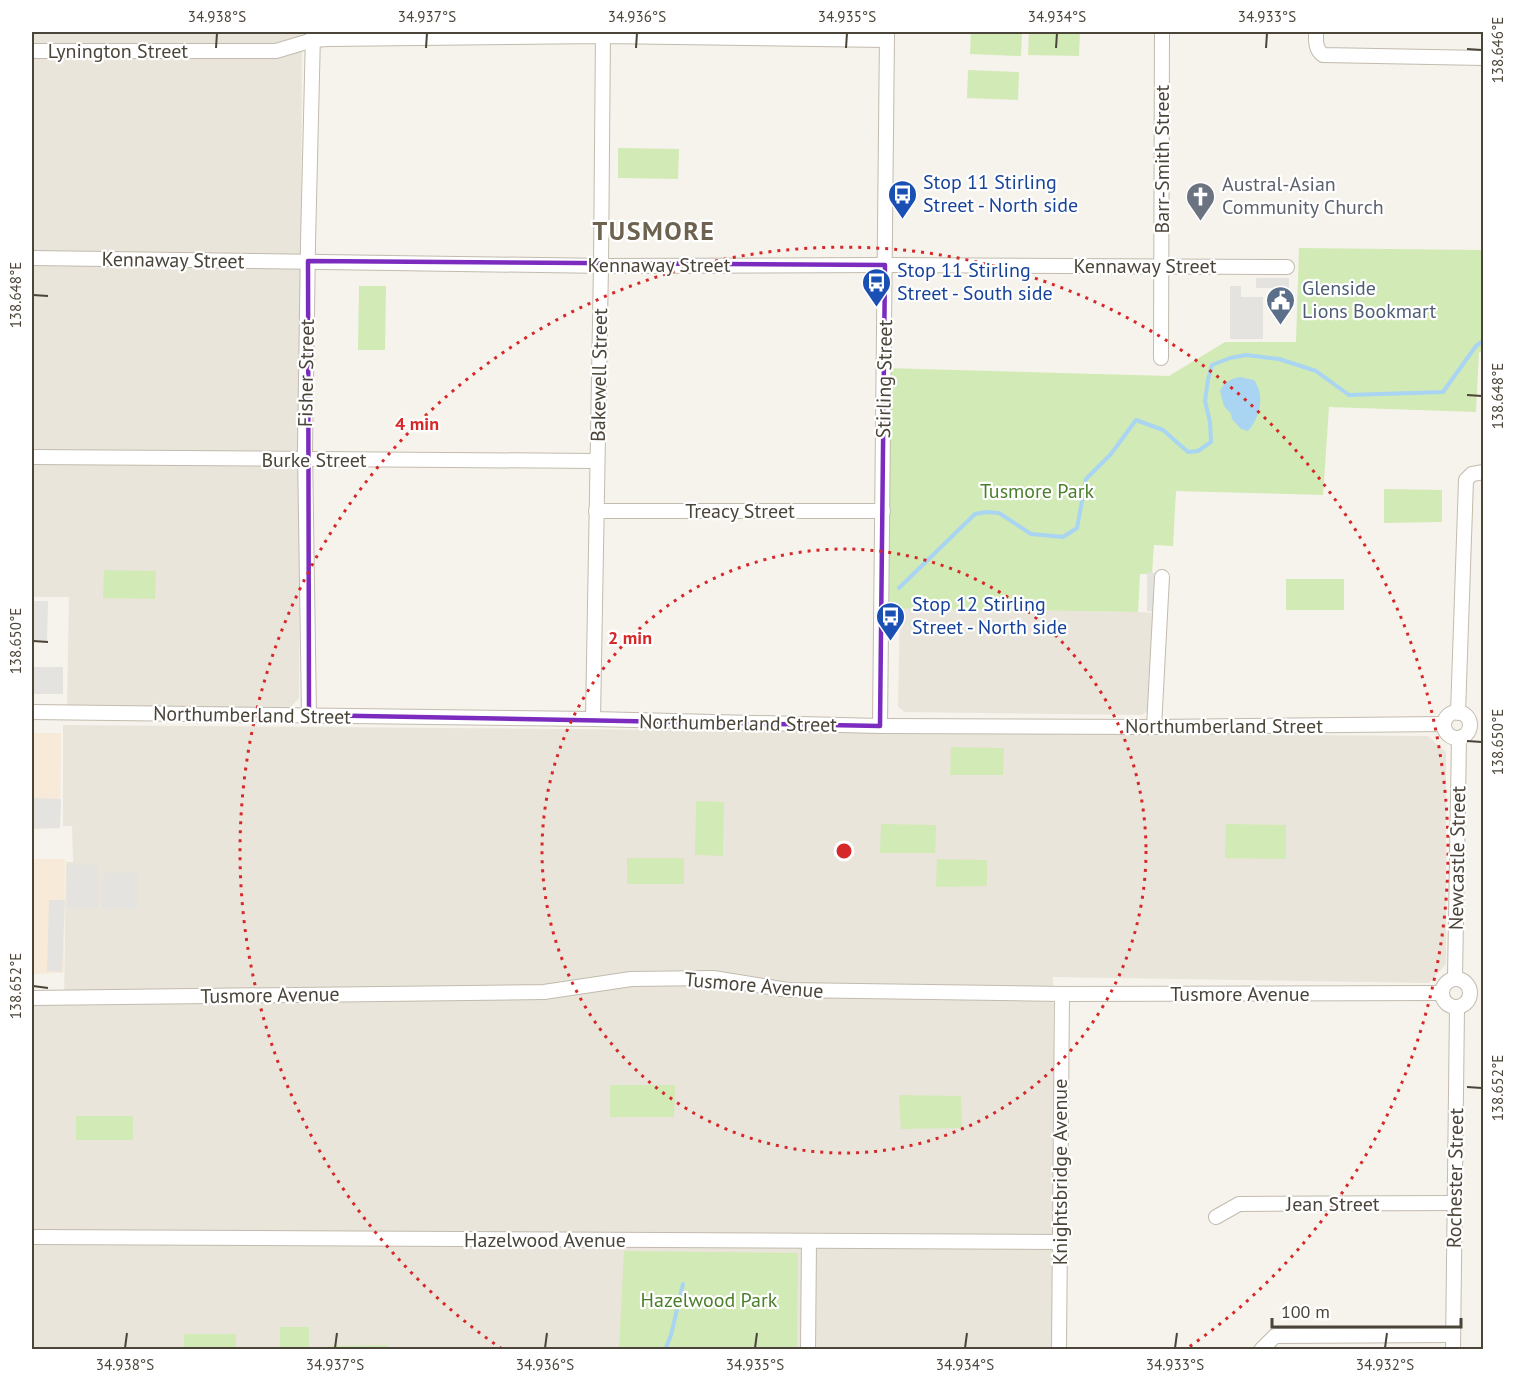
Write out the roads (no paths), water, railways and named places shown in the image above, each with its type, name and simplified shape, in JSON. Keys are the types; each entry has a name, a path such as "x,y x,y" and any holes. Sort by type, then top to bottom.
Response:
{"street":[{"name":"Barr-Smith Street","path":"1161,358 1162,32"},
{"path":"1316,32 1316,44 1323,55 1484,58"},
{"name":"Lynington Street","path":"32,51 276,51 313,36 603,34 887,36"},
{"name":"Bakewell Street","path":"593,719 603,34"},
{"name":"Fisher Street","path":"309,715 305,460 313,36"},
{"name":"Stirling Street","path":"880,726 887,36"},
{"name":"Kennaway Street","path":"32,258 601,266 1287,267"},
{"name":"Burke Street","path":"32,457 597,461"},
{"path":"1458,713 1466,480 1472,474 1484,472"},
{"name":"Treacy Street","path":"596,511 883,511"},
{"path":"1154,728 1162,577"},
{"name":"Northumberland Street","path":"32,712 593,719 880,726 1154,728 1444,724"},
{"path":"1458,713 1477,725 1459,738 1450,736 1444,724 1447,717 1458,713"},
{"name":"Newcastle Street","path":"1455,979 1459,738"},
{"name":"Tusmore Avenue","path":"32,998 544,992 631,979 713,978 788,990 1062,994 1442,993"},
{"path":"1455,979 1464,981 1469,988 1477,992 1470,996 1465,1004 1457,1007 1447,1003 1442,993 1446,984 1455,979"},
{"name":"Knightsbridge Avenue","path":"1059,1350 1062,994"},
{"name":"Rochester Street","path":"1453,1342 1457,1007"},
{"name":"Jean Street","path":"1216,1217 1239,1204 1454,1203"},
{"name":"Hazelwood Avenue","path":"32,1237 1059,1242"},
{"path":"808,1350 809,1241"},
{"path":"1261,1350 1275,1336 1453,1342"}],"water":[{"path":"1240,377 1254,380 1260,393 1259,412 1248,431 1241,429 1232,419 1224,406 1220,391 1228,381"}],"waterway":[{"path":"899,588 975,514 999,513 1031,534 1063,537 1077,528 1086,479 1111,454 1136,420 1163,430 1188,452 1198,451 1211,442 1210,422 1205,401 1212,365 1246,355 1279,359 1316,371 1349,395 1443,392 1476,346 1484,340"},
{"path":"665,1350 671,1335 683,1284"}],"place":[{"name":"Stop 11 Stirling Street - North side","path":"902,220"},
{"name":"Austral-Asian Community Church","path":"1201,222"},
{"name":"Stop 11 Stirling Street - South side","path":"876,308"},
{"name":"Glenside Lions Bookmart","path":"1281,326"},
{"name":"Stop 12 Stirling Street - North side","path":"891,642"}],"district":[{"name":"TUSMORE","path":"654,230"}],"park label":[{"name":"Tusmore Park","path":"1037,491"},
{"name":"Hazelwood Park","path":"709,1300"}]}
